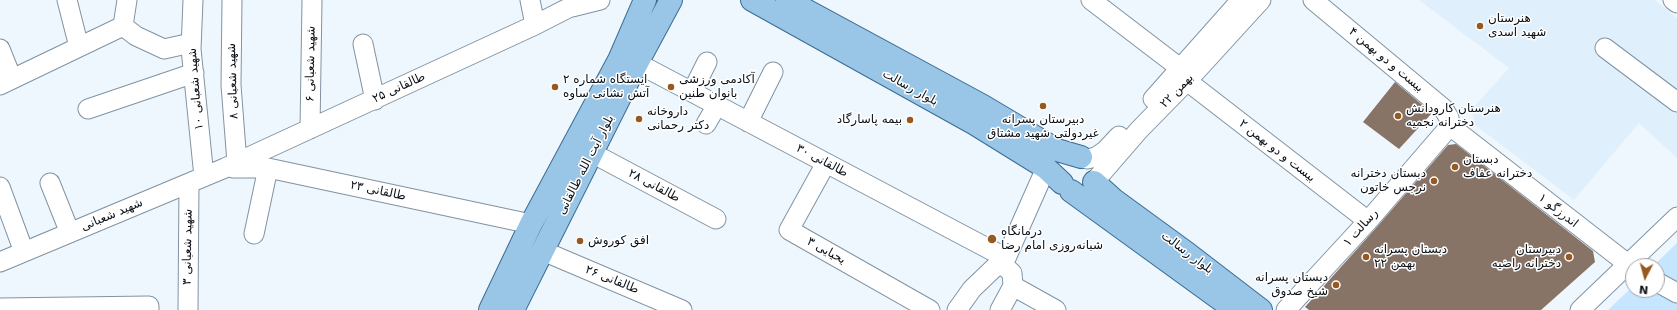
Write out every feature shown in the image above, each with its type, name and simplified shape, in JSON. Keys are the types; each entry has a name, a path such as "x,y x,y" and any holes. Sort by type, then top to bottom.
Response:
{"main road":[{"name":"بلوار آیت الله طالقانی","path":"490,310 531,224 606,104 637,63 671,0"},
{"name":"بلوار رسالت","path":"752,0 975,124 1046,168 1067,187 1234,310"},
{"name":"بلوار رسالت","path":"787,0 983,106 1057,150 1084,158"},
{"name":"بلوار آیت الله طالقانی","path":"513,310 592,153 619,60 637,5"},
{"path":"1075,156 1084,158 1094,167 1096,177 1094,182 1091,187 1082,192 1067,187 1060,172 1065,162 1075,156"},
{"name":"بلوار رسالت","path":"1094,182 1114,200 1261,310"}],"street":[{"path":"67,0 79,47"},
{"path":"123,26 127,0"},
{"name":"شهید شعبانی ۱۰","path":"193,0 191,43 194,73 197,180"},
{"name":"شهید شعبانی ۸","path":"231,165 232,0"},
{"name":"شهید شعبانی ۶","path":"310,129 312,0"},
{"path":"530,0 535,25"},
{"name":"طالقانی ۲۵","path":"231,165 375,100 535,25 578,3 600,0"},
{"name":"بیست و دو بهمن ۲","path":"1091,0 1368,221"},
{"name":"۲۲ بهمن","path":"1094,182 1184,75 1241,0"},
{"name":"۲۲ بهمن","path":"1084,158 1096,157 1106,150 1261,0"},
{"name":"بیست و دو بهمن ۴","path":"1313,0 1443,108 1449,118 1450,126"},
{"path":"1673,0 1677,3"},
{"path":"0,49 6,82 123,26"},
{"path":"123,26 136,36 164,49 191,43"},
{"path":"363,44 375,100"},
{"path":"1605,48 1677,102"},
{"path":"692,92 707,62"},
{"name":"طالقانی ۳۰","path":"637,63 826,163 1005,262"},
{"path":"748,122 773,72"},
{"path":"88,109 194,73"},
{"path":"706,124 717,105"},
{"name":"رسالت ۱","path":"1286,310 1368,221 1450,126"},
{"name":"اندرزگو ۱","path":"1450,126 1625,261"},
{"name":"طالقانی ۲۸","path":"592,153 716,219"},
{"name":"یحیایی ۳","path":"826,163 789,230 930,310"},
{"name":"طالقانی ۲۳","path":"231,165 268,168 531,224"},
{"name":"شهید شعبانی","path":"0,262 231,165"},
{"path":"254,234 268,168"},
{"path":"957,310 972,289 995,268 1005,262 1046,168"},
{"name":"شهید شعبانی ۳","path":"188,310 197,180"},
{"path":"50,183 70,233"},
{"path":"0,188 24,252"},
{"path":"1639,258 1677,217"},
{"name":"طالقانی ۲۶","path":"542,251 654,304 682,310"},
{"path":"1000,310 1013,286 1012,273 1005,262"},
{"path":"1580,310 1625,271"},
{"path":"1013,286 1056,310"},
{"path":"1665,286 1677,293"},
{"path":"0,308 35,309 149,306 149,310"}],"shaded area":[{"path":"1419,0 1655,0 1677,18 1677,158 1639,123 1574,200 1474,124 1472,109 1509,68"},
{"path":"1677,243 1677,310 1608,310 1625,294 1625,298 1665,298 1665,258 1661,258"}],"building":[{"name":"هنرستان کارودانش دخترانه نجمیه","path":"1395,82 1432,113 1399,149 1363,122"},
{"path":"1456,144 1593,251 1595,262 1541,310 1309,310 1305,307 1448,145"}],"place":[{"name":"هنرستان شهید اسدی","path":"1480,26"},
{"name":"ایستگاه شماره ۲ آتش نشانی ساوه","path":"555,87"},
{"name":"آکادمی ورزشی بانوان طنین","path":"671,87"},
{"name":"دبیرستان پسرانه غیردولتی شهید مشتاق","path":"1043,106"},
{"name":"هنرستان کارودانش دخترانه نجمیه","path":"1398,116"},
{"name":"داروخانه دکتر رحمانی","path":"639,119"},
{"name":"بیمه پاسارگاد","path":"910,120"},
{"name":"دبستان دخترانه عفاف","path":"1455,167"},
{"name":"دبستان دخترانه نرجس خاتون","path":"1434,181"},
{"name":"درمانگاه شبانه‌روزی امام رضا","path":"992,239"},
{"name":"افق کوروش","path":"580,241"},
{"name":"دبستان پسرانه ۲۲ بهمن","path":"1366,257"},
{"name":"دبیرستان دخترانه راضیه","path":"1569,257"},
{"name":"دبستان پسرانه شیخ صدوق","path":"1336,285"}]}
